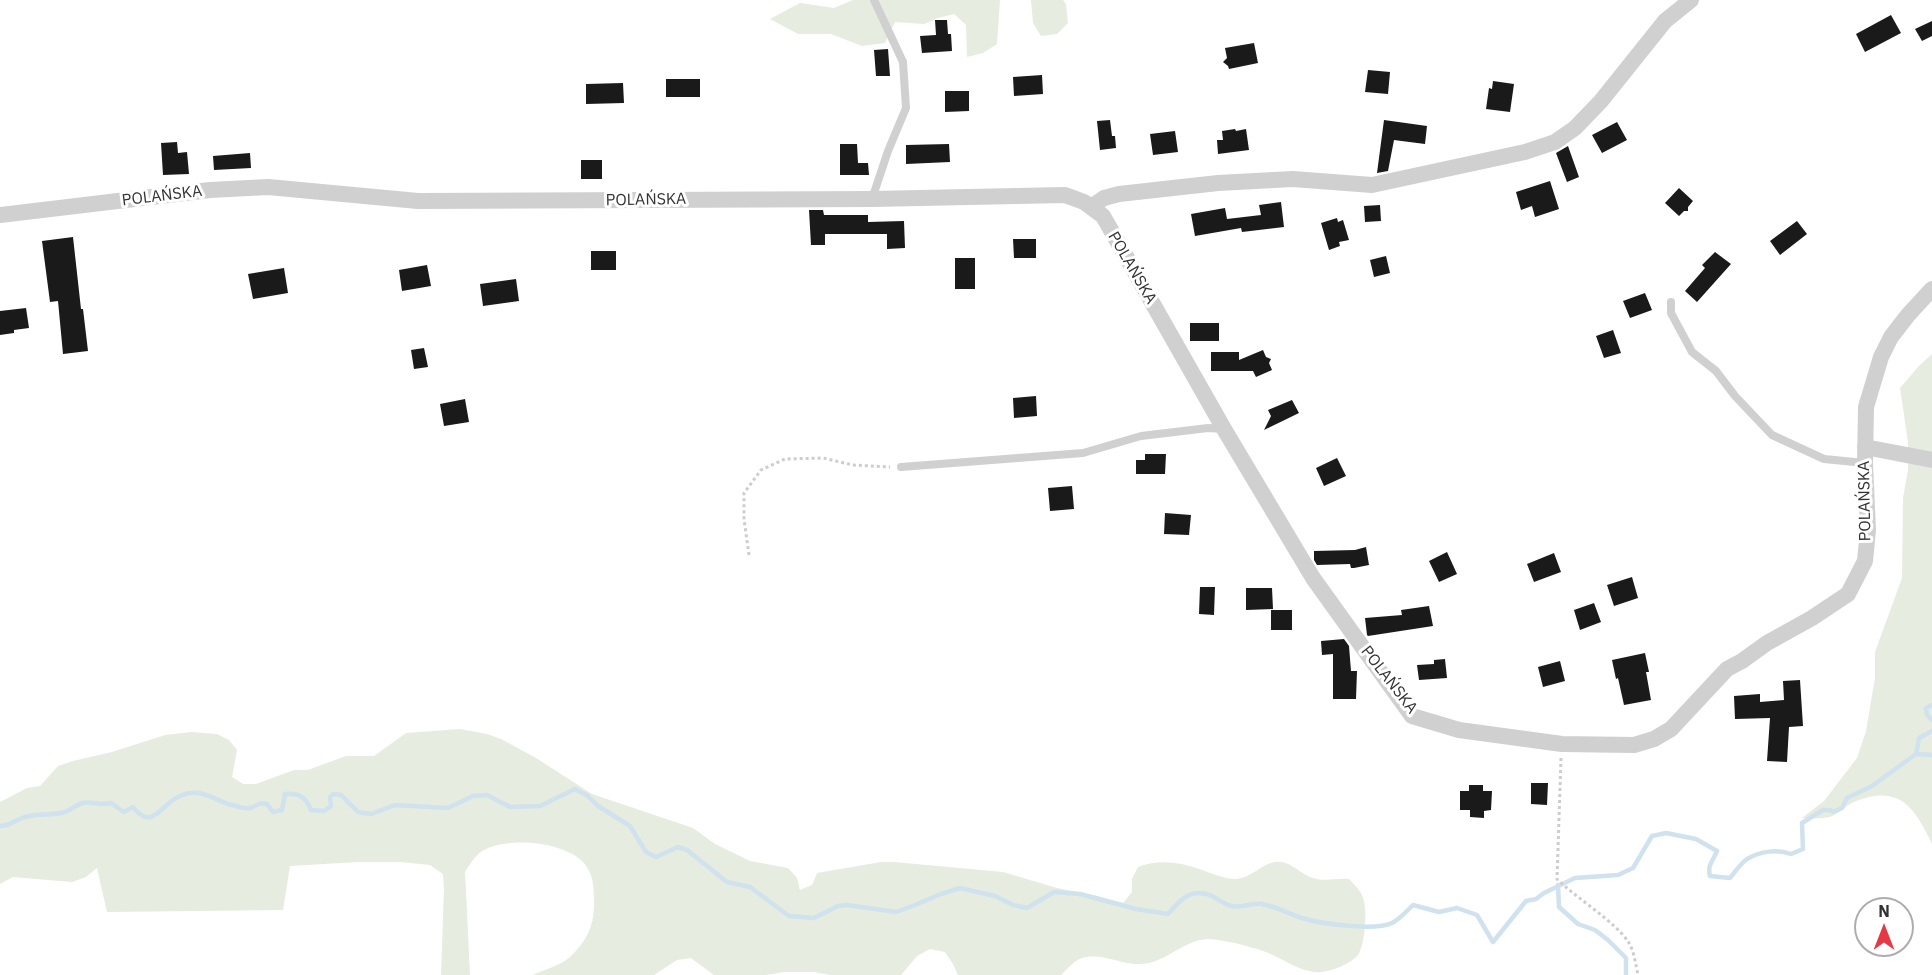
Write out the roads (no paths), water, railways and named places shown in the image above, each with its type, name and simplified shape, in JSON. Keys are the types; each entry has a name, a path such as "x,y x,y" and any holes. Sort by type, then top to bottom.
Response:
{"street":[{"path":"1091,207 1104,198 1119,194 1218,183 1293,179 1372,185 1525,152 1555,142 1575,128 1601,101 1665,21 1691,0"},
{"name":"POLAŃSKA","path":"0,215 210,190 268,187 418,201 872,199 1065,195 1084,202 1103,216 1224,429 1313,578 1412,716 1459,730 1562,744 1634,744 1654,739 1671,729 1727,669 1848,594 1865,561 1868,530 1866,407 1881,357 1891,337 1932,289"},
{"path":"1865,455 1932,460"}],"lane":[{"path":"872,199 906,108 903,62 874,0"},
{"path":"1671,302 1673,319 1692,352 1716,371 1735,396 1772,435 1824,459 1865,455"},
{"path":"901,467 1083,453 1141,436 1208,428 1224,429"}],"waterway":[{"path":"1932,705 1926,708 1927,715 1932,720"},
{"path":"1916,754 1919,738 1932,731"},
{"path":"1916,754 1932,755"},
{"path":"0,826 27,816 65,812 86,803 111,803 124,812 133,807 140,814 151,817 178,797 194,793 245,808 267,804 273,812 282,810 285,794 301,797 311,810 324,811 331,806 330,797 333,794 341,795 358,812 371,814 395,805 448,808 473,796 487,795 510,807 540,806 575,789 630,826 646,852 656,857 678,847 687,850 727,882 750,887 789,916 814,918 838,906 847,905 896,912 960,888 995,896 1013,905 1027,908 1054,892 1080,894 1136,909 1168,914 1186,897 1203,893 1231,906 1262,904 1305,919 1349,926 1392,923 1413,905 1439,912 1457,908 1477,915 1493,942 1526,901 1536,899 1575,878 1618,875 1633,868 1652,836 1666,833 1696,839 1717,851 1710,866 1710,876 1730,878 1752,856 1775,851 1791,854 1803,849 1802,823 1823,810 1833,812 1842,808 1847,798 1872,786 1916,754"},
{"path":"1558,885 1559,907 1578,924 1595,930 1626,958 1626,975"}]}
